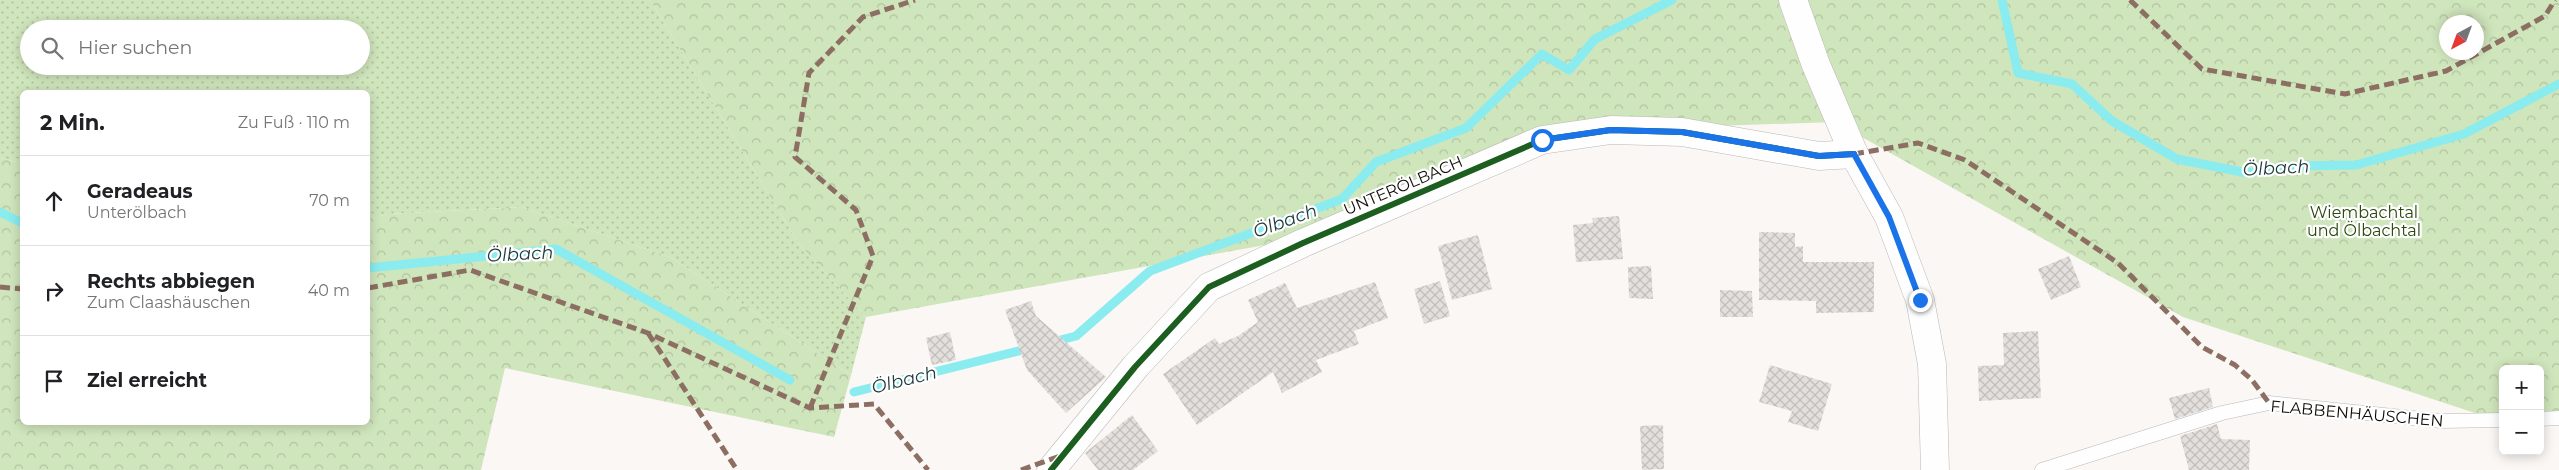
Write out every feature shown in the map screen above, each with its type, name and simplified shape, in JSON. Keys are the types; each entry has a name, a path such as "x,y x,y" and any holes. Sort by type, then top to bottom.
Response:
{"street":[{"path":"1793,0 1816,65 1854,154 1889,217 1920,300 1932,364 1935,470"},
{"name":"UNTERÖLBACH","path":"1051,470 1135,367 1209,287 1303,243 1542,140 1610,130 1682,132 1819,156 1854,154"}],"lane":[{"name":"FLABBENHÄUSCHEN","path":"2042,470 2222,412 2269,403 2441,421 2499,420"},
{"path":"2544,419 2559,418"}],"green space":[{"path":"0,0 650,0 799,244 866,317 851,375 670,257 522,207 388,214 370,218 370,90 20,90 20,163 0,158"},
{"name":"Wiembachtal und Ölbachtal","path":"650,0 2559,0 2559,413 2544,413 2544,365 2499,365 2499,414 2481,415 2183,317 1835,122 1535,132 1287,241 866,317 799,244"},
{"path":"0,158 20,163 20,425 370,425 370,218 388,214 522,207 670,257 851,375 834,437 505,368 481,470 0,470"}],"building":[{"path":"1619,216 1623,259 1576,262 1573,225 1593,223 1592,218"},
{"path":"1759,232 1795,233 1795,247 1803,246 1803,262 1874,262 1874,312 1816,313 1816,301 1759,300"},
{"path":"1478,235 1492,289 1452,300 1438,246"},
{"path":"2069,256 2081,287 2051,300 2038,269"},
{"path":"1651,266 1653,299 1629,298 1628,267"},
{"path":"1440,281 1450,316 1424,324 1414,289"},
{"path":"1375,282 1388,318 1354,331 1359,344 1316,360 1322,372 1282,393 1273,372 1197,425 1163,374 1215,338 1219,344 1238,336 1258,322 1248,300 1285,283 1297,308"},
{"path":"1720,290 1752,291 1753,317 1720,317"},
{"path":"1031,301 1036,316 1106,377 1066,413 1027,370 1005,310"},
{"path":"2038,331 2041,398 1979,401 1978,366 2004,365 2003,333"},
{"path":"950,332 956,360 932,365 926,338"},
{"path":"1770,365 1832,384 1818,431 1788,422 1792,411 1759,402"},
{"path":"2209,388 2213,407 2175,419 2169,398"},
{"path":"1132,415 1158,451 1133,470 1098,470 1085,453"},
{"path":"2217,424 2221,439 2250,440 2249,470 2189,470 2180,436"},
{"path":"1663,425 1664,469 1642,470 1640,426"}],"waterway":[{"name":"Ölbach","path":"1053,342 1076,336 1150,271 1342,199 1376,162 1466,128 1542,54 1569,70 1595,39 1672,0"},
{"name":"Ölbach","path":"2002,0 2018,73 2072,84 2112,121 2177,159 2247,173 2295,166 2356,165 2464,134 2559,84"},
{"name":"Ölbach","path":"0,212 20,222"},
{"name":"Ölbach","path":"370,268 556,249 790,380"},
{"name":"Ölbach","path":"854,392 1031,348"}],"marked path":[{"path":"810,408 873,256 856,210 795,157 809,73 863,17 915,0"},
{"path":"2130,0 2202,69 2345,94 2446,71 2545,16 2555,0"},
{"path":"1854,154 1918,143 1965,160 2118,263 2202,347 2235,365 2252,380 2269,403"},
{"path":"370,288 470,270 648,333 810,408 874,404 928,470"},
{"path":"0,287 20,289"},
{"path":"648,333 737,470"},
{"path":"1021,470 1060,456"}],"cycle path":[{"path":"1051,470 1135,367 1209,287 1303,243 1542,140 1611,130 1682,132 1819,156 1854,154"}],"route":[{"path":"1542,140 1610,130 1682,132 1819,156 1854,154 1889,217 1920,300"}]}
